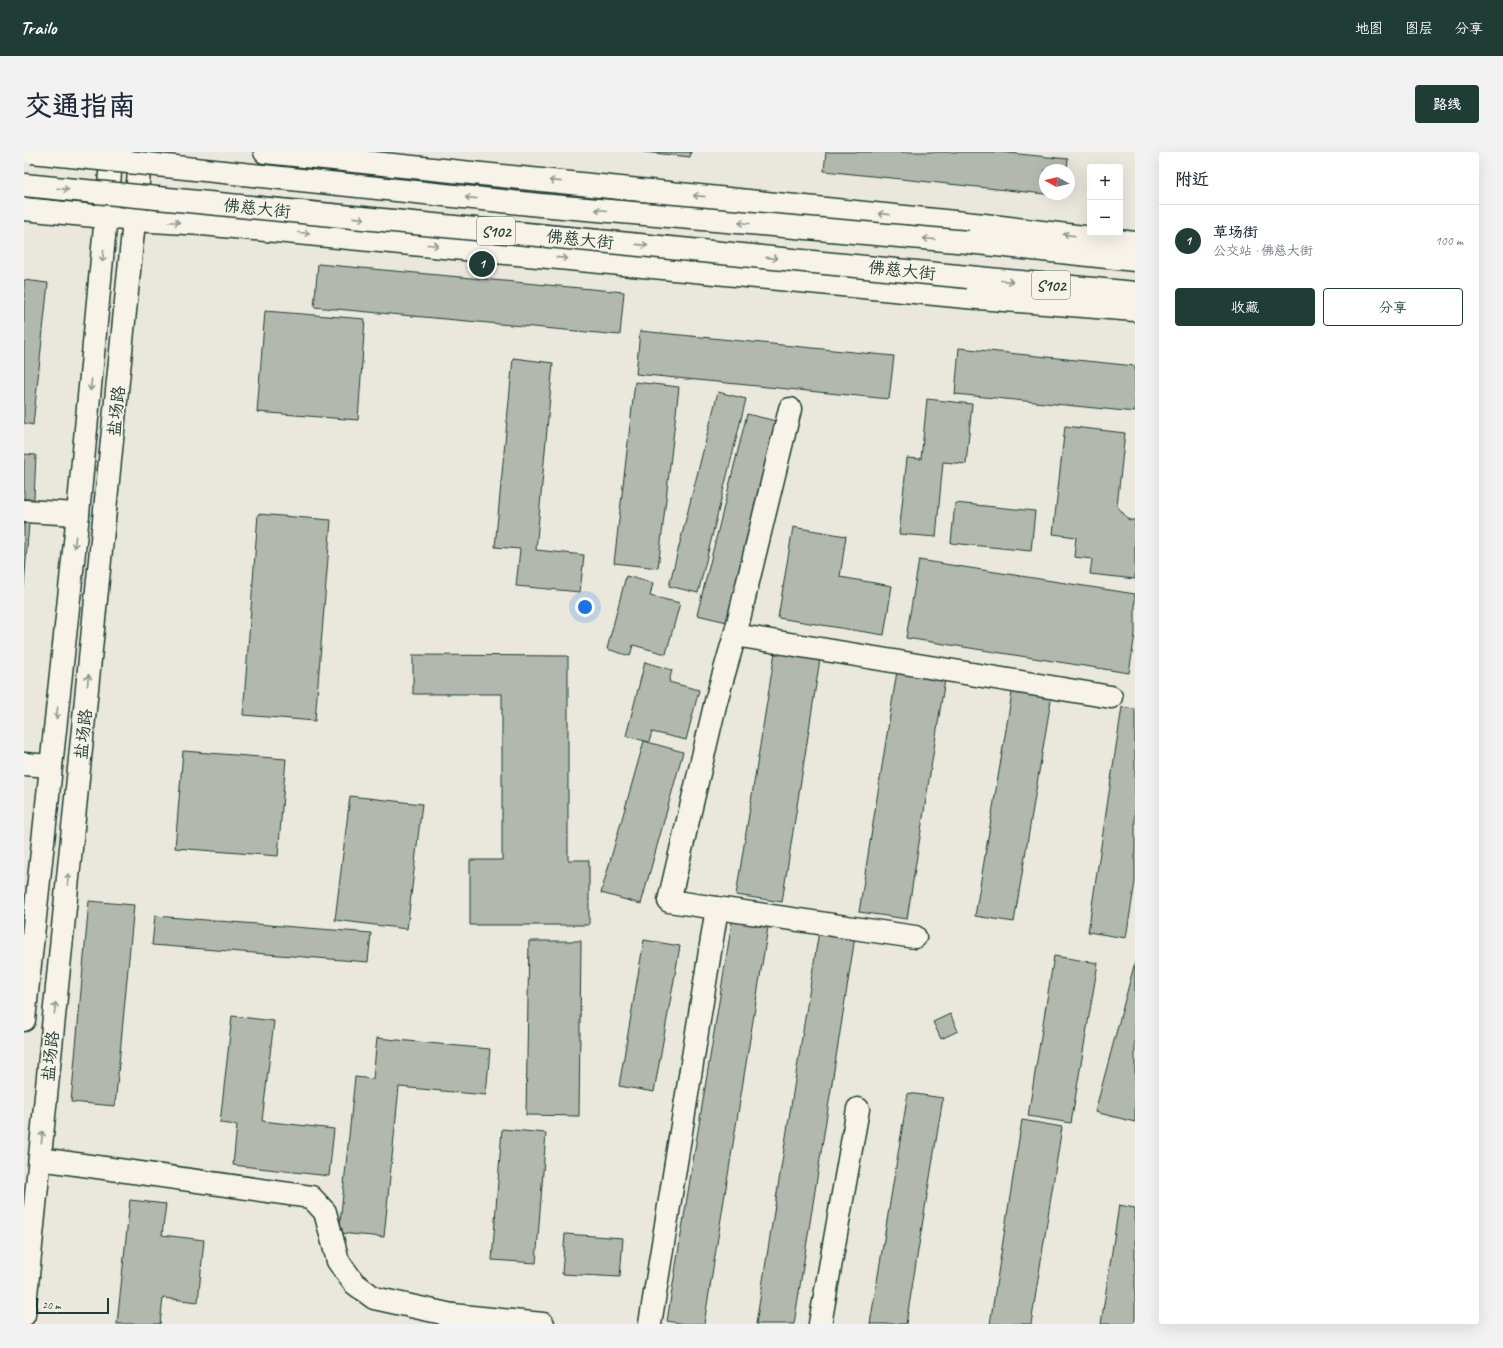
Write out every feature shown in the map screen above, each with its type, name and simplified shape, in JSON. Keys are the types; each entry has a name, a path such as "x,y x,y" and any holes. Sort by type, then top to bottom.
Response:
{"main road":[{"name":"佛慈大街","path":"32,152 540,205 968,242 1135,260"},
{"name":"盐场路","path":"25,1006 78,514 112,152"},
{"name":"盐场路","path":"24,1315 141,152"},
{"path":"265,152 984,224 1135,243"},
{"name":"佛慈大街","path":"24,185 1135,293"},
{"path":"24,209 135,220 218,225 966,297 1135,310"},
{"path":"790,410 735,635 716,701 669,901 915,937"},
{"path":"24,511 78,514"},
{"path":"735,635 1111,697"},
{"path":"24,764 51,766"},
{"path":"650,1324 717,908"},
{"path":"820,1324 858,1108"},
{"path":"40,1159 311,1197 325,1212 338,1261 354,1284 374,1298 451,1319 543,1324"}],"building":[{"path":"644,152 691,152 690,157"},
{"path":"826,152 999,152 1068,159 1068,164 1039,164 1039,193 824,171"},
{"path":"318,264 624,292 620,335 314,307"},
{"path":"24,280 48,283 33,425 24,423"},
{"path":"265,311 365,319 358,420 257,412"},
{"path":"640,331 894,356 889,399 636,374"},
{"path":"959,348 1135,366 1135,412 955,394"},
{"path":"513,358 553,363 536,550 584,555 580,592 516,586 520,549 495,547"},
{"path":"635,382 679,387 658,568 614,563"},
{"path":"718,392 746,399 698,593 669,586"},
{"path":"927,399 972,404 966,464 943,462 936,537 899,534 907,458 921,459"},
{"path":"747,414 776,421 727,622 697,615"},
{"path":"1065,426 1125,433 1117,506 1129,520 1135,520 1135,579 1090,574 1092,559 1074,557 1076,537 1053,534"},
{"path":"24,454 36,455 34,499 24,499"},
{"path":"955,503 1035,511 1031,551 951,543"},
{"path":"258,514 331,520 315,721 243,715"},
{"path":"24,523 29,523 24,586"},
{"path":"793,527 846,536 840,577 892,586 884,635 778,618"},
{"path":"919,560 1135,594 1135,634 1129,673 906,638"},
{"path":"626,576 653,583 650,596 680,603 666,654 633,645 630,656 607,649"},
{"path":"775,652 820,659 782,902 736,895"},
{"path":"413,655 568,656 568,860 589,860 589,925 470,925 470,860 502,860 502,694 413,694"},
{"path":"645,662 672,670 669,682 699,690 686,740 652,732 649,742 626,736"},
{"path":"897,671 945,679 907,919 859,912"},
{"path":"1013,687 1052,694 1014,922 975,916"},
{"path":"1122,707 1135,709 1135,882 1126,938 1088,932"},
{"path":"644,741 683,752 641,904 601,893"},
{"path":"183,751 286,759 278,856 175,848"},
{"path":"350,796 422,804 407,929 335,920"},
{"path":"89,901 134,905 115,1106 71,1102"},
{"path":"155,916 371,933 368,962 152,945"},
{"path":"733,916 769,921 704,1324 684,1324 667,1321"},
{"path":"819,931 855,937 794,1324 756,1324"},
{"path":"644,940 680,946 654,1092 619,1086"},
{"path":"529,941 581,941 579,1116 526,1115"},
{"path":"1054,956 1098,963 1071,1123 1028,1116"},
{"path":"1135,962 1135,1122 1095,1112"},
{"path":"950,1014 958,1031 941,1039 933,1022"},
{"path":"232,1016 274,1021 262,1121 334,1129 329,1176 233,1165 237,1125 220,1123"},
{"path":"377,1038 490,1049 486,1095 399,1087 384,1237 339,1233 355,1077 373,1079"},
{"path":"908,1093 943,1098 906,1324 870,1324"},
{"path":"1022,1120 1062,1127 1031,1324 990,1324"},
{"path":"502,1129 546,1133 536,1263 492,1260"},
{"path":"130,1200 166,1204 162,1235 204,1240 198,1302 163,1298 160,1324 117,1324"},
{"path":"1119,1205 1135,1208 1135,1324 1101,1324"},
{"path":"565,1234 623,1238 620,1277 562,1274"}],"place":[{"name":"草场街","path":"482,264"}]}
